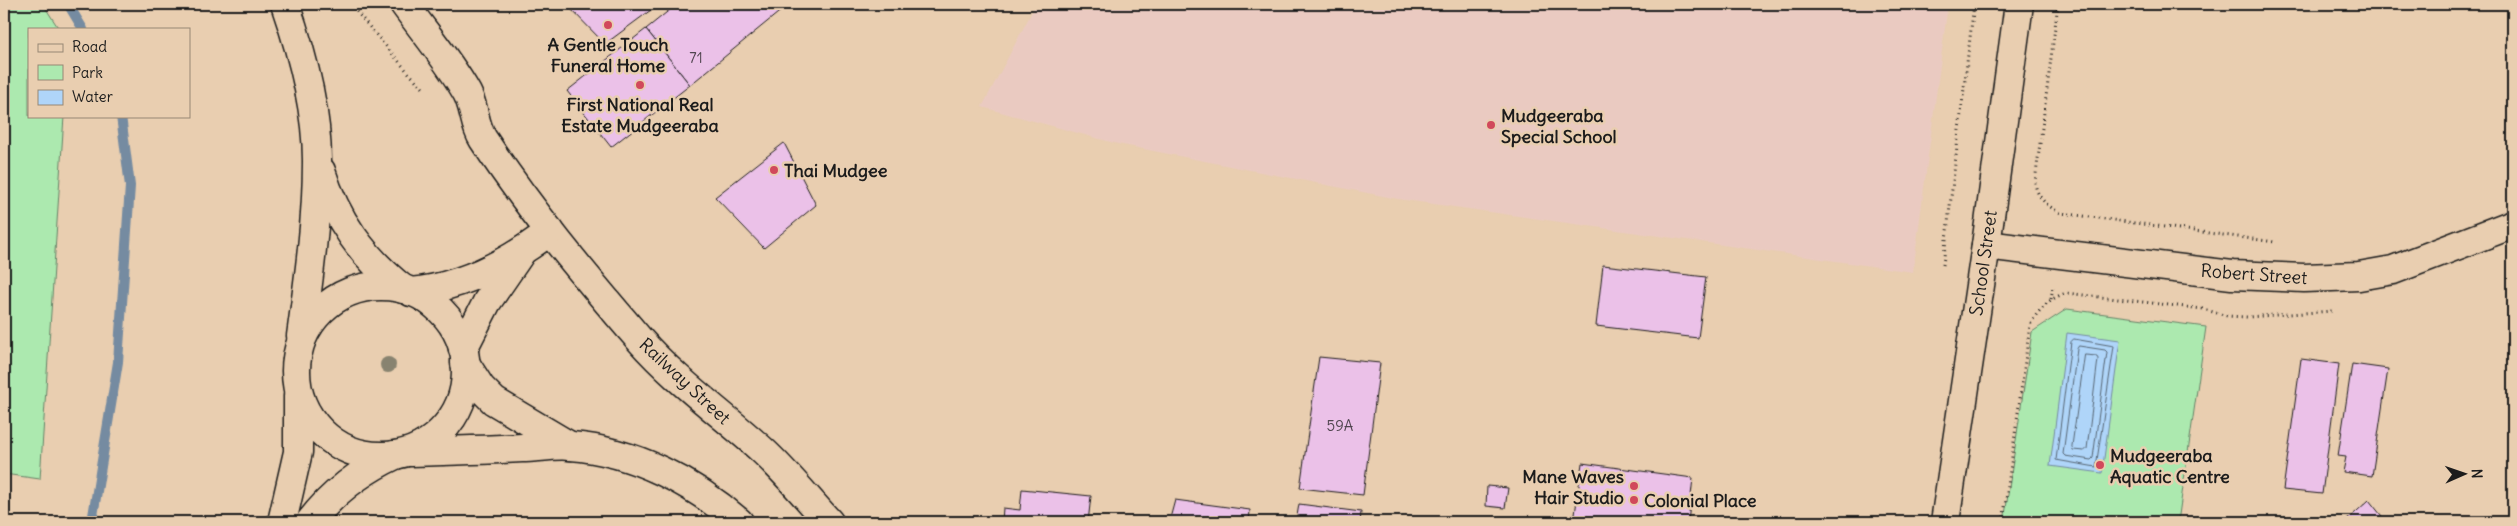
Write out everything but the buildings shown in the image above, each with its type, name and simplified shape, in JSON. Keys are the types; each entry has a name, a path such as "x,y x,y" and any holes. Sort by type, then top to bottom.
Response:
{"street":[{"path":"282,522 298,452 298,355 310,272 317,160 305,73 285,4"},
{"name":"Railway Street","path":"404,4 461,82 470,99 475,123 482,136 550,231 652,353 686,386 732,424 779,467 829,522"},
{"name":"School Street","path":"1945,522 1986,246 2019,4"},
{"path":"317,160 332,202 352,239 379,269 407,291 440,310 454,328 464,356 481,388 494,401 570,446"},
{"name":"Robert Street","path":"1986,246 2240,275 2313,278 2359,276 2393,270 2513,224"},
{"path":"298,355 310,325 332,302 351,292 372,287 407,291 450,285 521,253 550,231"},
{"path":"310,522 327,502 350,481 434,438 449,422 463,394 464,356 487,302 521,253"},
{"path":"298,388 311,418 325,435 334,442 364,454 570,446 607,452 666,473 708,497 739,522"}],"path":[{"path":"1943,265 1974,4"},
{"path":"2058,4 2035,182 2035,190 2051,209 2061,213 2277,243"},
{"path":"2003,522 2030,325 2038,311 2057,296 2066,293 2203,309 2227,316 2247,317 2294,316 2341,310"}],"shaded area":[{"name":"Mudgeeraba Special School","path":"1036,4 1948,4 1913,272 1398,199 1118,144 982,107"}],"green space":[{"path":"4,4 43,4 58,28 28,28 28,118 64,118 40,479 4,474"},
{"name":"Mudgeeraba Aquatic Centre","path":"2067,309 2206,327 2178,522 2004,522 2032,332"}],"water":[{"path":"2067,333 2120,340 2102,473 2050,466"}],"waterway":[{"path":"68,4 82,28"},
{"path":"92,522 118,362 130,186 121,118"}],"place":[{"name":"A Gentle Touch Funeral Home","path":"608,25"},
{"name":"First National Real Estate Mudgeeraba","path":"640,85"},
{"name":"Mudgeeraba Special School","path":"1491,125"},
{"name":"Thai Mudgee","path":"774,170"},
{"name":"Mudgeeraba Aquatic Centre","path":"2100,465"},
{"name":"Mane Waves Hair Studio","path":"1634,486"},
{"name":"Colonial Place","path":"1634,500"}]}
